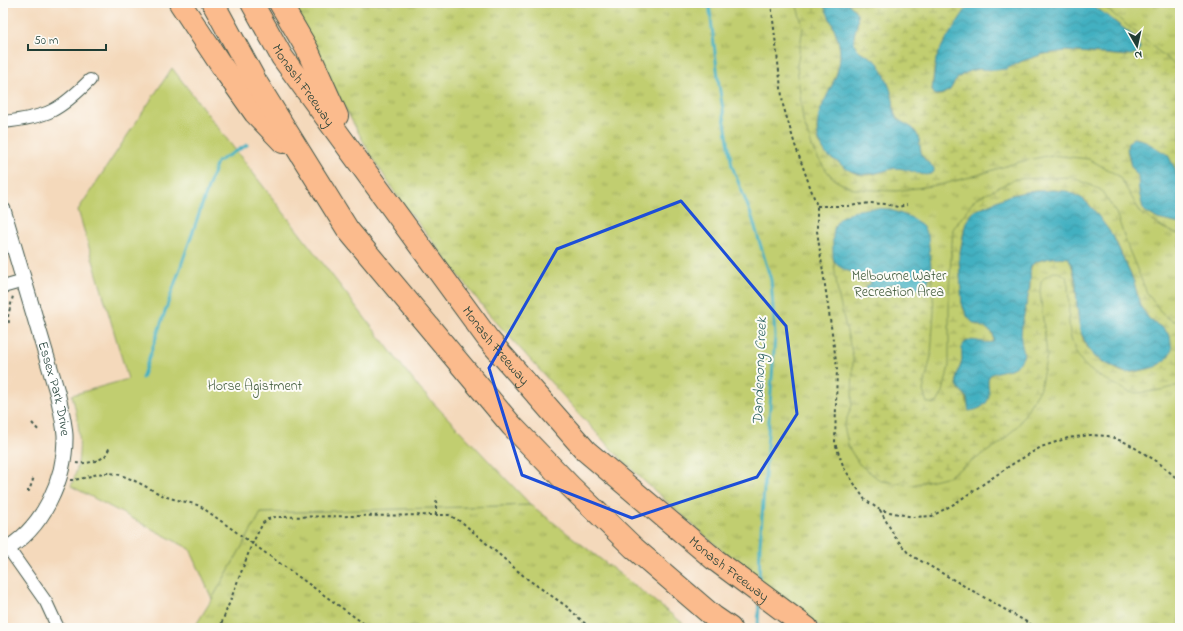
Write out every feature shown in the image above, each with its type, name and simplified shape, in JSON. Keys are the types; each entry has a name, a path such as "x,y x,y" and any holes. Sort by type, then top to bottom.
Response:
{"highway":[{"path":"180,3 255,113 317,178"},
{"path":"213,3 256,82 348,230 512,426 570,486 634,548 722,622"},
{"name":"Monash Freeway","path":"252,3 282,57 488,339 586,451 714,559 807,628"},
{"path":"280,3 307,49 356,157"}],"street":[{"path":"3,122 31,118 50,112 66,103 90,80"},
{"name":"Essex Park Drive","path":"3,210 63,417 65,442 59,478 41,515 24,535 6,550"},
{"path":"3,287 24,281"},
{"path":"6,550 46,602 58,628"}],"path":[{"path":"771,3 783,105 794,145 818,206 817,231 837,367 835,443 844,468 865,500 880,510 913,517 932,516 954,504 1011,465 1041,447 1068,438 1090,435 1108,436 1127,443 1158,462 1180,481"},
{"path":"818,206 849,206 870,203 898,207 907,205"},
{"path":"9,322 8,316 13,296"},
{"path":"32,423 40,432"},
{"path":"76,463 100,459 105,456 110,447"},
{"path":"59,478 77,480 110,473 124,476 168,497 200,506 370,628"},
{"path":"27,491 29,491 34,477"},
{"path":"436,515 437,497"},
{"path":"880,510 895,537 909,554 1037,628"},
{"path":"218,628 222,622 252,544 263,523 268,519 275,517 436,515 449,515 463,523 526,578 566,606 590,628"},
{"path":"580,628 585,623"}],"highlighted area":[{"path":"681,201 786,326 797,414 757,477 632,518 522,475 489,368 557,249"}],"green space":[{"name":"Melbourne Water Recreation Area","path":"288,3 1180,3 1180,628 822,628 728,556 643,480 613,451 488,313 397,196 369,152"},
{"path":"796,3 823,3 839,43 840,57 837,70 817,125 818,138 823,150 836,161 854,173 863,175 874,174 890,169 904,168 922,175 932,166 922,156 919,140 914,130 901,122 895,115 893,99 885,75 876,61 860,51 855,45 854,33 858,19 855,10 848,3 970,3 934,69 932,90 935,95 942,95 950,90 959,77 969,71 978,69 1008,68 1022,61 1044,54 1063,51 1127,56 1139,51 1139,44 1135,37 1090,3 1097,3 1106,8 1180,69 1180,183 1169,157 1163,152 1157,150 1143,140 1134,138 1131,140 1127,151 1131,166 1138,176 1139,192 1144,210 1158,219 1180,224 1180,235 1163,228 1141,213 1119,176 1089,159 1051,155 1015,163 944,184 896,191 854,189 836,181 826,170 814,152 803,121 797,66 803,27"},
{"name":"Horse Agistment","path":"172,68 419,388 531,505 261,513 212,599 190,549 71,486 78,464 79,452 79,429 72,395 128,379 78,210"},
{"path":"1072,177 1101,190 1116,213 1129,250 1147,293 1164,316 1174,321 1180,320 1180,384 1155,391 1133,393 1126,391 1090,370 1080,360 1073,345 1069,328 1068,284 1066,276 1053,272 1041,281 1040,292 1047,355 1040,388 1019,424 1002,442 949,476 912,485 881,481 859,464 849,448 844,426 852,405 853,357 838,294 833,257 834,261 848,271 863,275 870,279 871,283 866,287 868,296 877,296 892,284 926,286 931,267 934,310 931,356 923,391 927,403 937,403 943,392 949,366 949,289 953,229 975,199 1015,179","holes":["1055,190 1069,192 1089,204 1115,239 1134,282 1140,306 1150,320 1164,329 1170,336 1168,355 1159,365 1130,372 1119,371 1096,358 1086,345 1081,334 1075,282 1069,258 1056,257 1045,259 1036,262 1031,266 1030,288 1024,311 1020,338 1023,351 1019,360 1012,368 990,375 988,379 987,399 980,408 967,404 966,396 958,387 956,379 962,361 965,342 976,341 989,343 993,342 994,337 991,331 975,324 970,320 965,313 962,304 959,258 964,229 967,221 971,213 1008,196 1035,191"]},
{"path":"531,505 689,628 194,628 261,513"}],"water":[{"path":"823,3 848,3 856,12 858,19 854,37 855,45 860,51 874,59 880,66 891,91 895,115 916,133 923,157 934,168 934,172 925,175 897,168 870,174 857,173 851,171 829,157 825,152 819,140 817,129 818,118 835,78 840,57 840,50 837,36"},
{"path":"970,3 1090,3 1135,37 1140,48 1138,53 1131,56 1066,51 1044,54 1022,61 1006,69 978,69 969,71 959,77 950,90 942,94 935,95 932,90 936,59 943,44"},
{"path":"1133,138 1143,140 1168,155 1180,183 1180,224 1158,219 1143,209 1139,192 1138,176 1131,166 1127,148 1128,143"},
{"path":"1051,190 1067,191 1083,199 1094,210 1113,236 1134,282 1140,306 1150,320 1164,329 1170,336 1172,350 1166,360 1155,367 1126,373 1094,356 1088,348 1080,330 1076,281 1069,258 1060,257 1043,259 1034,263 1030,268 1029,288 1021,332 1024,353 1023,357 1017,366 990,375 988,380 989,398 980,408 969,411 967,398 958,387 957,380 957,374 962,359 963,345 964,343 972,340 990,343 993,342 994,339 993,333 972,322 967,316 962,304 959,258 966,222 974,211 1008,196 1025,192"},
{"path":"862,209 888,209 910,217 921,224 928,235 931,267 928,282 924,289 901,284 892,284 876,296 868,296 865,292 866,287 871,283 870,279 843,269 835,262 833,257 833,239 836,224 840,219 850,213"}],"waterway":[{"name":"Dandenong Creek","path":"709,3 719,85 732,166 752,217 771,280 775,336 760,545 759,582"},
{"path":"142,378 217,162 247,145"},
{"name":"Dandenong Creek","path":"758,628 759,602"}]}
